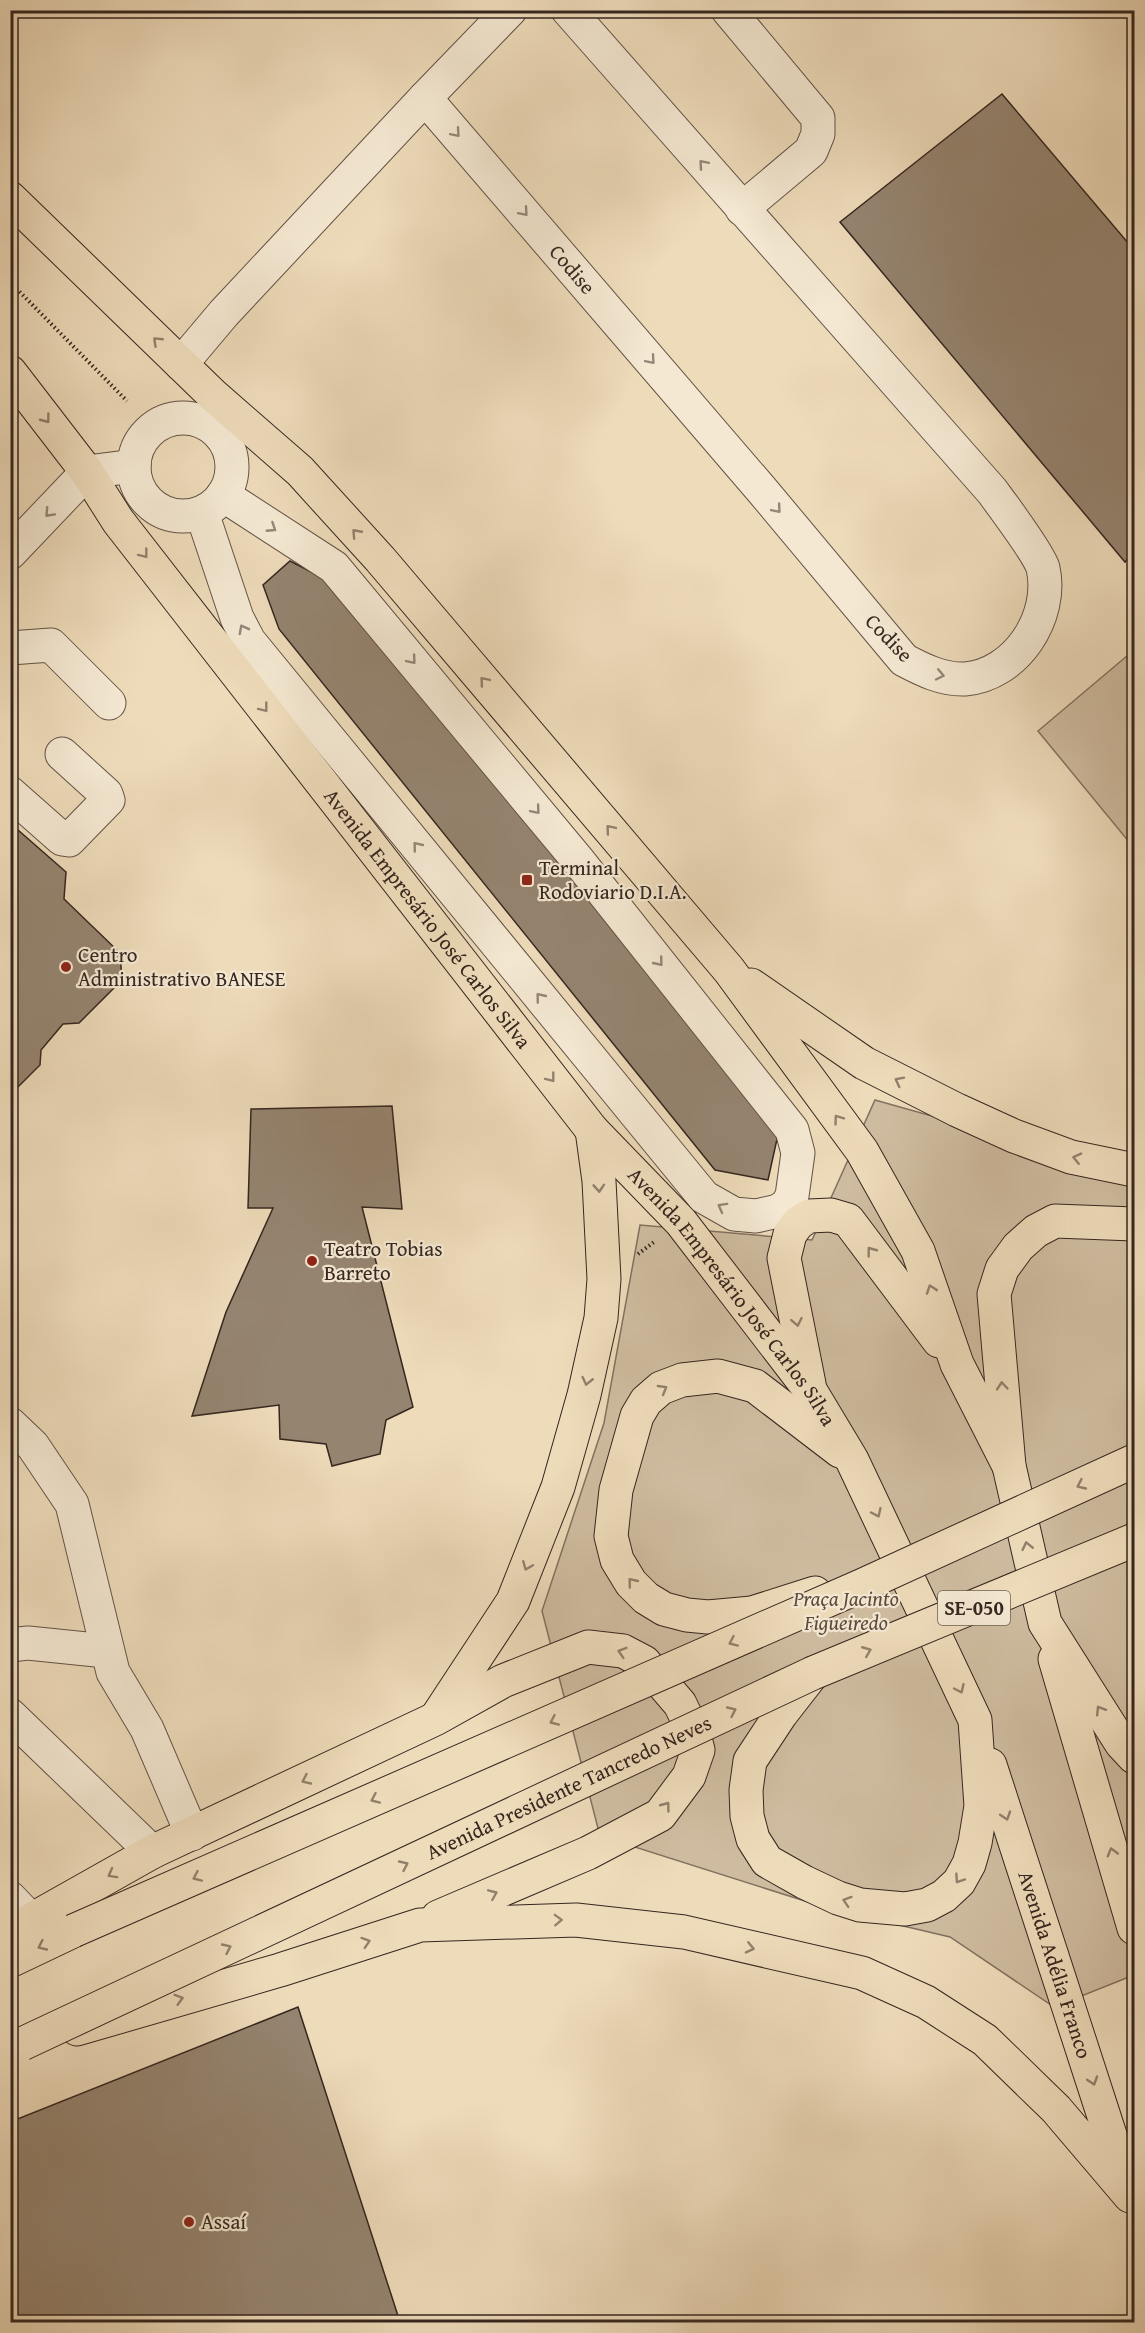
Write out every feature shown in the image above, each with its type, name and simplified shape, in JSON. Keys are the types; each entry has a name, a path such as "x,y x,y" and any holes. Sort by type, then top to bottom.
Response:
{"main road":[{"path":"10,198 181,364 222,421 300,471 380,559 729,970 862,1151 918,1251 957,1364 1009,1466"},
{"name":"Avenida Empresário José Carlos Silva","path":"10,372 87,472 118,521 592,1130 681,1222 810,1390 852,1460 975,1720"},
{"path":"729,970 864,1063 957,1110 1014,1136 1071,1157 1134,1170"},
{"path":"435,1719 513,1601 558,1487 584,1395 599,1329 604,1278 599,1181 592,1130"},
{"path":"810,1390 784,1258 796,1217 831,1215 848,1220 957,1364"},
{"path":"1134,1224 1055,1221 1036,1231 1018,1247 1002,1269 994,1294 1009,1466 1045,1623 1134,1928"},
{"path":"852,1460 755,1386 718,1376 682,1380 661,1388 646,1401 637,1416 616,1490 611,1536 617,1560 631,1582 646,1598 664,1609 687,1615 708,1617 752,1613 843,1584 863,1585"},
{"path":"10,1961 73,1931 863,1585 1130,1462"},
{"name":"Avenida Presidente Tancredo Neves","path":"16,2047 813,1673 1086,1562 1134,1540"},
{"path":"1086,1562 1134,1549"},
{"path":"1045,1623 1121,1743 1134,1756"},
{"path":"16,2047 280,1970 420,1925 588,1853 660,1815 689,1776 698,1750 693,1731 680,1704 644,1662 623,1651 588,1647 503,1681 435,1719 152,1851 17,1917"},
{"path":"813,1673 781,1714 750,1761 746,1790 747,1816 753,1839 767,1861 804,1882 838,1898 860,1905 904,1909 927,1905 944,1896 959,1882 969,1864 981,1806 975,1720"},
{"name":"Avenida Adélia Franco","path":"975,1720 1132,2202"},
{"path":"420,1925 576,1920 614,1923 684,1932 862,1973 926,2002 985,2040 1056,2109 1132,2202"}],"street":[{"path":"181,364 224,313 510,10"},
{"name":"Codise","path":"425,98 753,480 904,660 933,675 963,679 986,676 1020,651 1040,617 1046,589 1042,565 992,490 568,10"},
{"path":"728,10 818,118 818,134 811,151 742,209"},
{"path":"118,521 137,480 137,450 144,436 156,426 170,420 186,418 222,421 232,469 230,483 212,504 189,516 175,516 161,512 150,504 137,480"},
{"path":"10,553 87,472 137,480"},
{"path":"212,504 334,567 577,859 792,1130 798,1153 792,1196 796,1217 778,1211 756,1216 734,1214 704,1197 249,641 237,618 212,504"},
{"path":"10,648 51,645 109,703"},
{"path":"10,793 62,839 69,840 108,800 106,794 62,754"},
{"path":"10,1424 33,1446 72,1504 106,1651 113,1672 147,1729 192,1834"},
{"path":"10,1644 106,1651"},
{"path":"10,1714 152,1851"}],"path":[{"path":"10,282 127,401"},
{"path":"604,1278 681,1222"}],"green space":[{"path":"1134,650 1134,848 1038,731"},
{"name":"Praça Jacinto Figueiredo","path":"875,1100 1134,1173 1134,1975 1054,2007 950,1937 827,1908 600,1836 542,1611 604,1423 640,1225 812,1240"}],"building":[{"path":"1002,94 1134,250 1134,552 1125,562 840,222"},
{"name":"Terminal Rodoviario D.I.A.","path":"290,561 327,580 779,1130 768,1180 715,1170 279,629 263,585"},
{"name":"Centro Administrativo BANESE","path":"10,823 66,872 64,899 120,953 122,980 79,1023 63,1024 41,1050 40,1065 10,1095"},
{"name":"Teatro Tobias Barreto","path":"392,1106 402,1209 362,1207 413,1407 386,1420 380,1454 332,1466 326,1444 280,1439 279,1405 192,1416 226,1312 273,1208 248,1208 251,1109"},
{"name":"Assaí","path":"298,2007 400,2322 10,2322 10,2122"}],"place":[{"name":"Terminal Rodoviario D.I.A.","path":"527,880"},
{"name":"Centro Administrativo BANESE","path":"66,967"},
{"name":"Teatro Tobias Barreto","path":"312,1261"},
{"name":"Assaí","path":"189,2222"}]}
